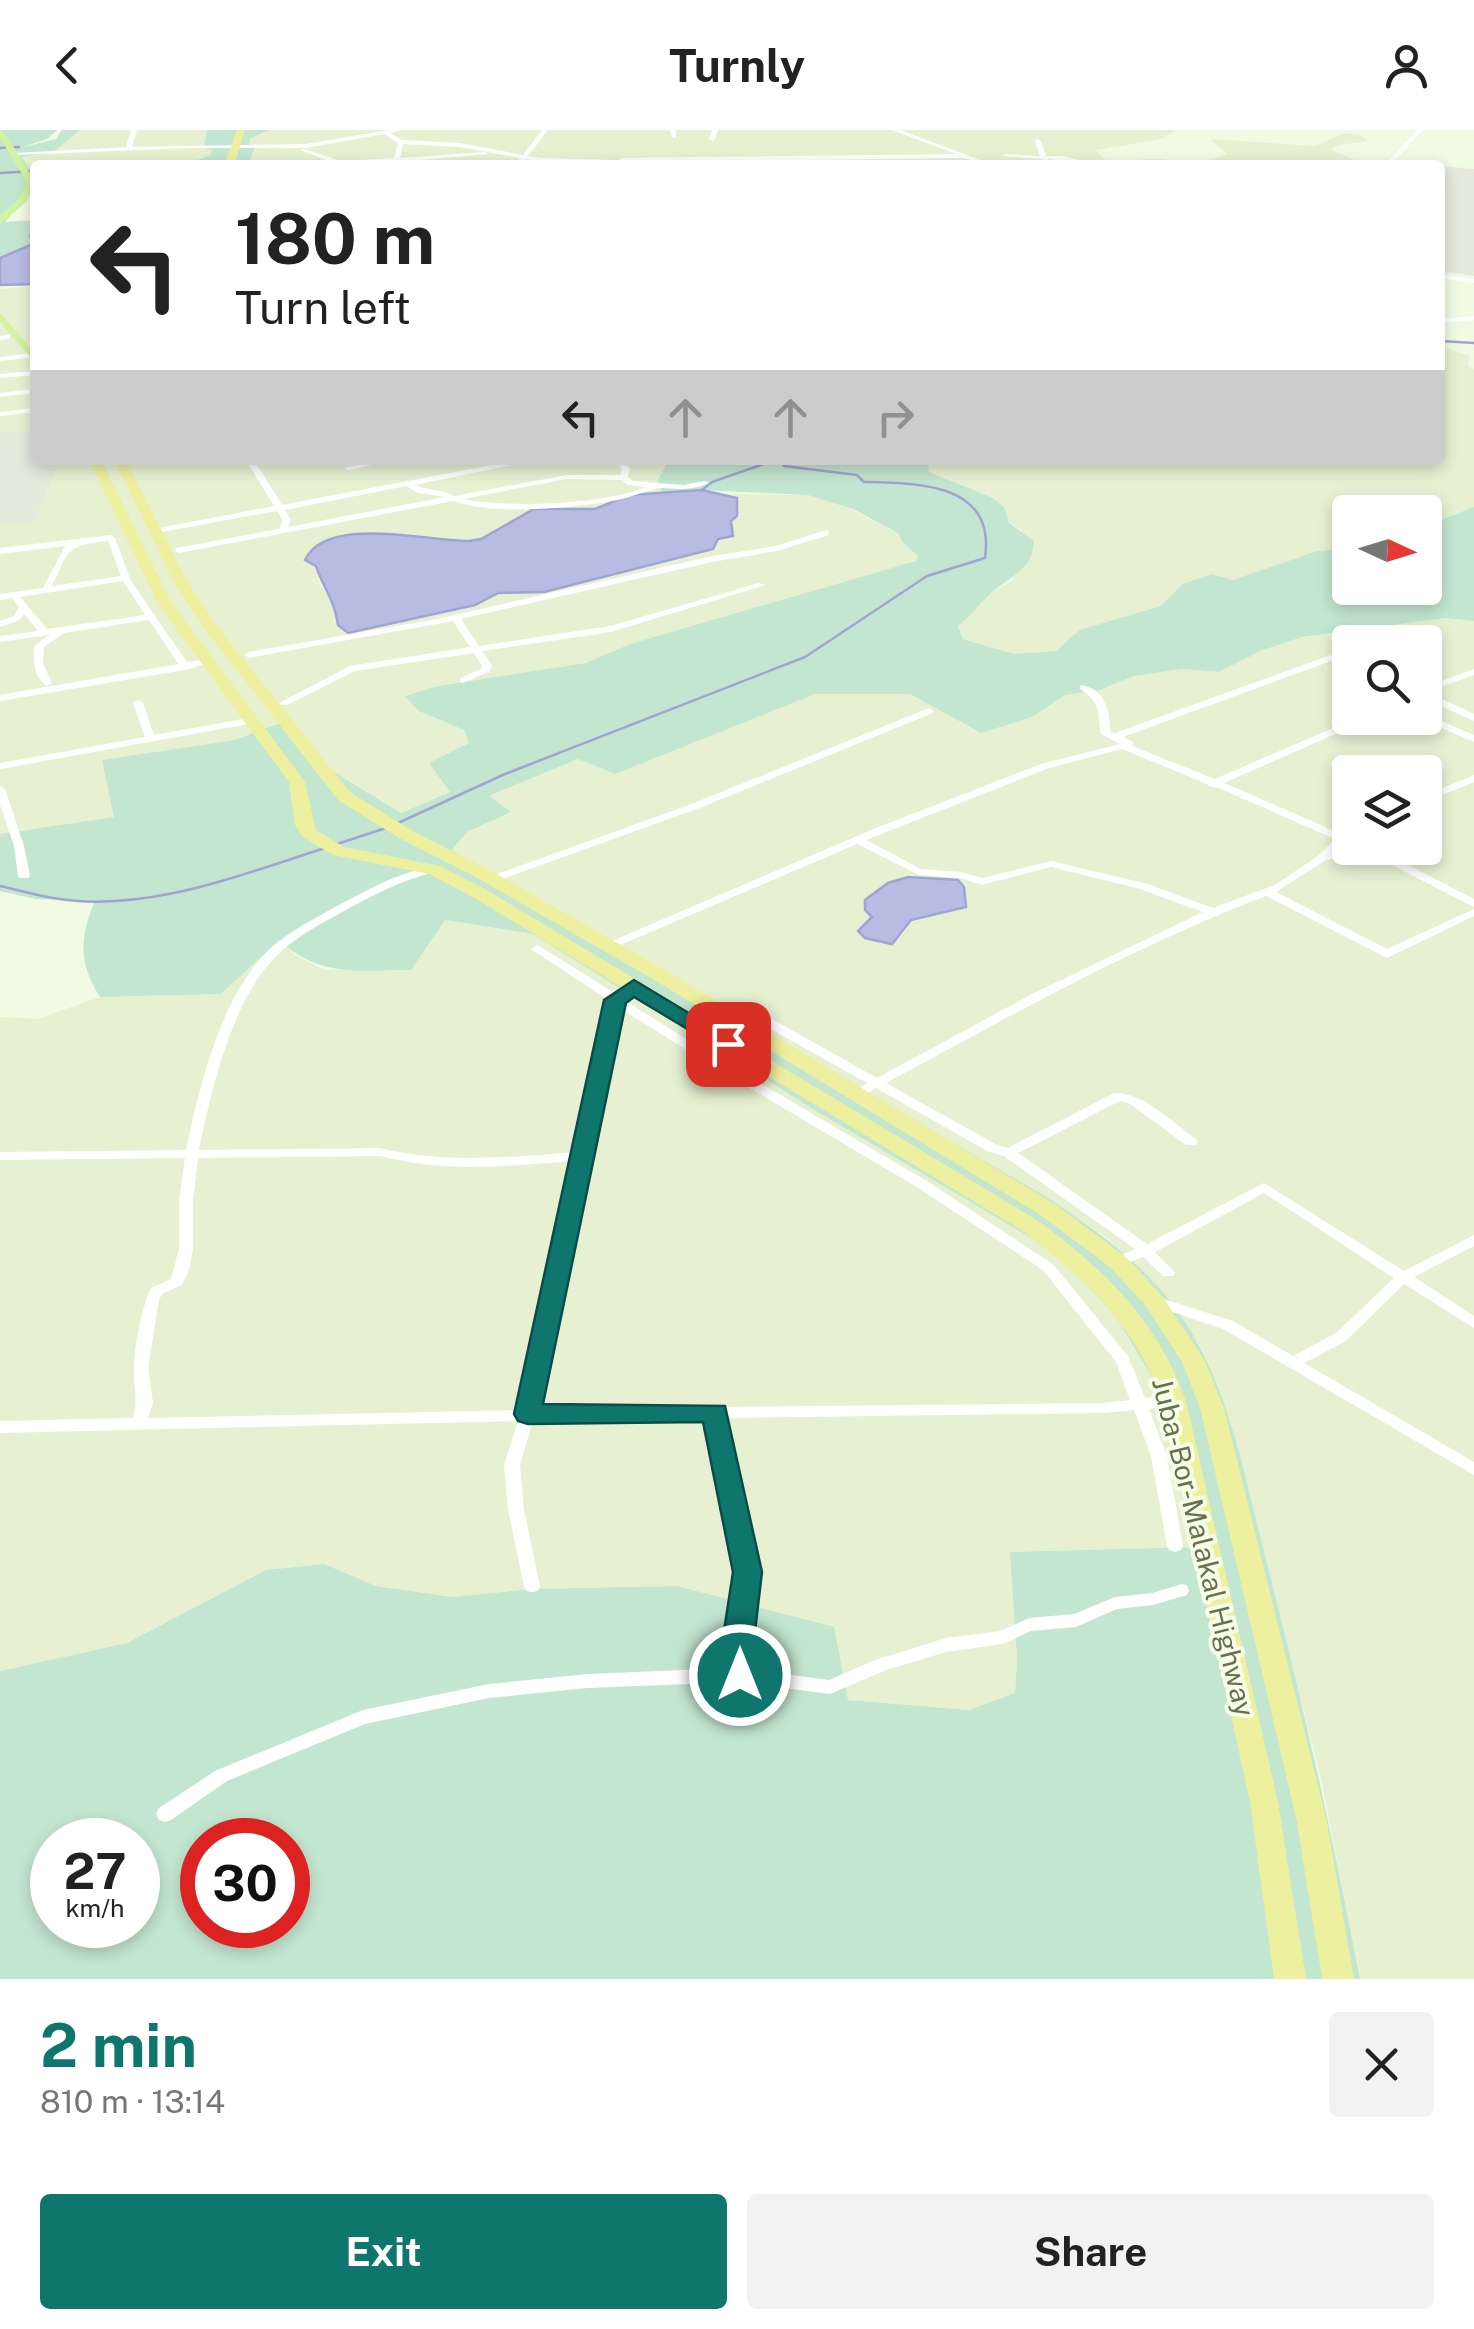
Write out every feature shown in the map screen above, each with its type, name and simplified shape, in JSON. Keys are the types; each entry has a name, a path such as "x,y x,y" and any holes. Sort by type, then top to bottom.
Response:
{"highway":[{"path":"229,160 233,130"},
{"path":"223,160 241,130"},
{"name":"Juba-Bor-Malakal Highway","path":"97,465 143,565 206,662 297,782 304,825 320,842 339,851 434,870 634,987 1064,1250 1106,1286 1128,1312 1169,1382 1174,1402 1264,1802 1290,1979"},
{"name":"Juba-Bor-Malakal Highway","path":"124,465 154,532 210,627 344,796 376,818 493,880 727,1015 867,1087 1047,1209 1118,1262 1154,1301 1193,1361 1212,1408 1312,1822 1338,1979"}],"main road":[{"path":"0,132 13,149 30,186"},
{"path":"0,222 30,189"},
{"path":"1,319 30,354"}],"street":[{"path":"128,149 134,130"},
{"path":"13,149 290,147 338,143 398,130"},
{"path":"398,130 386,134 400,142 434,143 524,157 622,160 964,156"},
{"path":"522,160 545,130"},
{"path":"712,139 714,130"},
{"path":"894,130 976,160"},
{"path":"1393,160 1420,130"},
{"path":"1038,141 1045,160"},
{"path":"397,160 400,142"},
{"path":"434,143 435,160"},
{"path":"290,147 327,160"},
{"path":"443,160 504,152"},
{"path":"1005,156 1068,160"},
{"path":"1445,277 1474,281"},
{"path":"1445,321 1474,318"},
{"path":"0,359 30,358"},
{"path":"0,376 30,373"},
{"path":"0,395 30,392"},
{"path":"0,414 30,411"},
{"path":"251,465 267,483 288,523 283,529"},
{"path":"346,465 380,512"},
{"path":"154,532 444,471 492,465"},
{"path":"622,465 626,470 624,478"},
{"path":"179,550 572,476 624,478 656,486 683,487 705,482"},
{"path":"406,482 421,491 454,496 464,506 512,508 644,491 656,486"},
{"path":"249,655 456,618 712,559 778,548 826,533"},
{"path":"0,552 111,538 126,578 185,667"},
{"path":"46,590 66,550 82,540"},
{"path":"8,596 126,578"},
{"path":"0,585 43,631"},
{"path":"284,703 353,668 612,628 762,585"},
{"path":"0,624 18,618 24,607"},
{"path":"0,639 151,616"},
{"path":"456,618 487,668 463,680"},
{"path":"47,683 38,664 38,646 67,628"},
{"path":"1113,736 1332,656"},
{"path":"0,698 206,662"},
{"path":"1442,685 1474,672"},
{"path":"1083,687 1099,696 1106,708 1104,732 1212,784 1332,831"},
{"path":"1442,701 1474,718"},
{"path":"138,702 150,737"},
{"path":"493,880 698,805 930,710"},
{"path":"0,766 248,721"},
{"path":"1442,726 1474,740"},
{"path":"1212,784 1332,731"},
{"path":"609,946 1044,766 1123,746 1230,789"},
{"path":"1442,792 1474,778"},
{"path":"0,789 19,846 24,876"},
{"path":"858,840 919,872 982,882 1050,864 1144,886 1202,911 1212,911"},
{"path":"867,1087 1036,997 1208,914 1266,891 1332,848"},
{"path":"1320,859 1354,850 1392,861 1474,904"},
{"path":"139,1424 145,1404 141,1379 146,1354 144,1338 152,1300 156,1292 178,1282 190,1243 186,1199 193,1154 223,1043 250,981 265,961 303,929 402,874 434,870"},
{"path":"1266,891 1387,954 1474,912"},
{"path":"537,949 938,1194 1048,1267 1088,1311 1124,1360 1158,1456 1176,1546"},
{"path":"532,1586 516,1510 512,1465 528,1414 616,1000 634,987"},
{"path":"867,1087 992,1148 1009,1152 1144,1250 1168,1272"},
{"path":"1009,1152 1119,1096 1136,1101 1191,1142"},
{"path":"0,1156 380,1152 412,1160 476,1161 582,1156"},
{"path":"1118,1262 1158,1245 1264,1187 1474,1323"},
{"path":"1292,1363 1341,1336 1403,1276 1474,1240"},
{"path":"1154,1301 1228,1325 1474,1468"},
{"path":"0,1427 528,1414 1083,1408 1174,1402"},
{"path":"715,1412 748,1572 739,1631 740,1675"},
{"path":"165,1814 221,1776 363,1716 489,1690 588,1681 740,1675 830,1687 880,1665 946,1645 1003,1637 1029,1624 1076,1620 1115,1603 1153,1599 1181,1590"}],"shaded area":[{"path":"0,130 57,130 47,139 20,148 56,139 62,130 80,130 54,152 22,157 30,169 30,191 5,222 30,220 30,245 0,258"},
{"path":"80,130 207,130 204,148 213,150 211,155 197,160 30,160 30,174 22,157 54,152"},
{"path":"207,130 270,130 250,138 249,144 256,146 250,160 197,160 211,155 212,150 204,148"},
{"path":"270,130 1176,130 1161,139 1095,150 1106,160 250,160 256,148 248,144 250,138"},
{"path":"1343,133 1369,141 1338,145 1331,150 1355,160 1212,160 1227,154 1210,139 1316,146"},
{"path":"1445,166 1474,169 1474,276 1445,272"},
{"path":"30,286 30,432 0,432 0,289"},
{"path":"1445,348 1469,355 1468,366 1474,369 1474,507 1442,519 1442,495 1332,495 1332,550 1317,551 1233,580 1212,574 1184,584 1161,606 1079,630 1056,651 1014,654 963,639 958,626 989,594 1013,580 1023,531 1009,523 1004,507 993,498 929,472 928,465 1445,465"},
{"path":"0,432 30,432 30,465 58,465 34,523 0,523"},
{"path":"58,465 666,465 658,480 662,493 643,493 595,509 534,509 481,539 455,541 379,533 326,540 314,547 319,583 336,606 338,625 348,633 475,605 498,593 544,592 695,554 718,539 737,515 737,498 731,494 808,495 838,503 898,533 918,556 916,561 857,581 630,644 587,663 438,686 406,696 464,730 469,743 450,792 401,813 331,770 286,720 235,740 103,760 114,817 0,834 0,523 34,522"},
{"path":"666,465 928,465 929,472 993,498 1004,507 1009,523 1034,541 1033,551 1024,567 958,626 963,639 1014,654 1056,651 1079,630 1161,606 1183,584 1212,574 1233,580 1317,551 1332,550 1332,605 1442,605 1442,519 1474,507 1474,621 1445,618 1392,625 1332,625 1332,633 1302,637 1263,650 1219,672 1182,669 1134,676 1100,690 1065,695 1032,717 981,733 910,694 815,694 615,774 578,759 489,796 511,812 467,832 452,850 1048,1198 1131,1260 1174,1306 1208,1363 1241,1458 1316,1766 1360,1979 0,1979 0,1671 127,1643 266,1570 324,1564 376,1586 453,1597 531,1589 677,1586 834,1627 848,1700 969,1710 1015,1693 1017,1660 1010,1552 1195,1547 1155,1382 1116,1317 1067,1264 1028,1236 821,1114 533,934 445,920 411,970 357,971 325,966 309,961 279,940 221,994 100,997 88,973 84,950 86,927 95,901 35,899 0,891 0,834 114,817 102,760 235,740 287,720 331,770 401,813 450,792 429,763 469,743 464,730 419,711 405,696 438,686 586,663 630,644 916,561 918,556 898,533 853,509 808,495 702,490 662,493 658,480"},
{"path":"1445,618 1474,621 1474,1979 1360,1979 1322,1783 1232,1428 1205,1355 1175,1307 1108,1239 1048,1198 452,851 467,832 510,813 487,797 578,759 749,718 815,694 910,694 981,733 1032,717 1065,695 1100,690 1134,676 1182,669 1219,672 1263,650 1302,637 1332,633 1332,735 1442,735 1442,625 1392,625","holes":["881,890 966,907 911,919 903,934 881,943 858,932 873,917 871,895"]},
{"path":"444,920 533,934 821,1114 1028,1236 1067,1264 1116,1317 1155,1382 1196,1547 1010,1552 1017,1660 1015,1693 969,1710 848,1700 677,1586 531,1589 453,1597 376,1586 324,1564 266,1570 127,1643 0,1671 0,1017 37,1019 100,997 221,994 279,939 295,955 325,970 411,970"}],"water":[{"path":"30,245 30,284 0,285 0,258"},
{"path":"702,490 737,498 737,516 731,521 733,536 718,539 713,549 544,592 498,593 475,605 348,633 338,625 316,566 305,560 317,546 356,534 469,541 481,539 534,509 595,509 630,495"},
{"path":"908,877 958,880 964,887 966,907 911,920 892,944 865,938 858,931 872,917 865,910 865,900 888,883"}],"waterway":[{"path":"0,148 19,147"},
{"path":"0,173 30,171"},
{"path":"1445,341 1474,343"},
{"path":"702,490 712,482 761,465"},
{"path":"398,823 505,774 805,657 927,576 985,558 985,533 978,515 966,501 949,492 908,484 864,482 857,475 783,465"},
{"path":"337,844 386,828"},
{"path":"0,886 53,898 122,901 226,880 325,848"}],"route":[{"path":"728,1044 634,987 616,1000 528,1414 715,1412 748,1572 739,1631 740,1675"}]}
